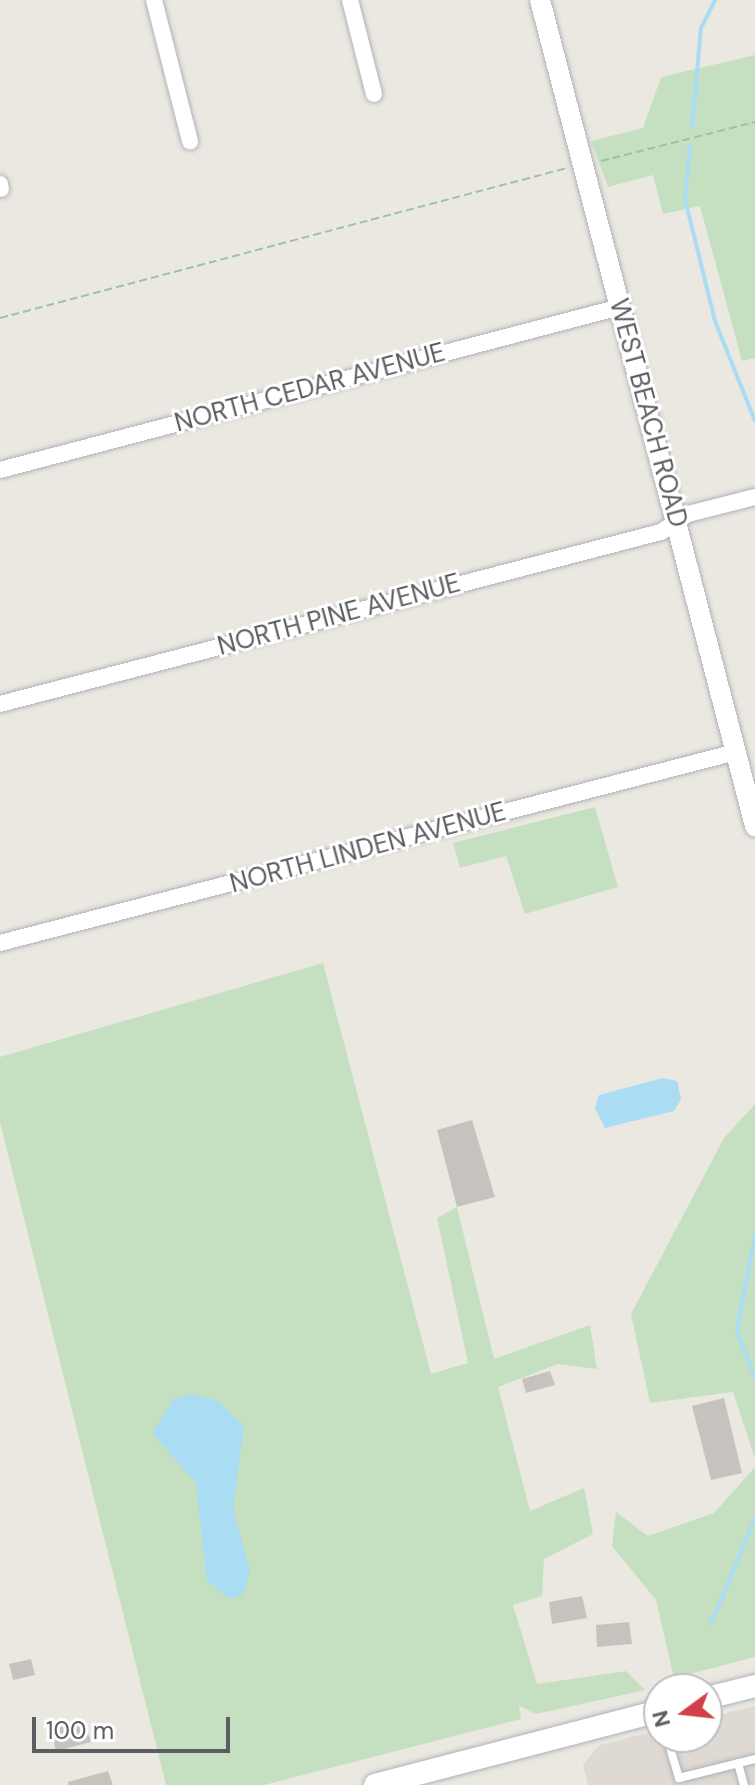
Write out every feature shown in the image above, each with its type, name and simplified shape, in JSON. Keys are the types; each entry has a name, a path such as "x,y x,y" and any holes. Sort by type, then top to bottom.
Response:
{"main road":[{"path":"723,1694 755,1686"},
{"path":"375,1785 643,1715"}],"street":[{"path":"154,0 190,141"},
{"path":"350,0 374,94"},
{"name":"WEST BEACH ROAD","path":"540,0 755,826"},
{"name":"NORTH CEDAR AVENUE","path":"0,470 620,307"},
{"name":"NORTH PINE AVENUE","path":"0,704 661,532 676,521 755,497"},
{"name":"NORTH LINDEN AVENUE","path":"0,943 736,752"}],"lane":[{"path":"672,1753 680,1782 755,1759"},
{"path":"738,1763 744,1785"}],"path":[{"path":"596,163 755,122"},
{"path":"0,318 570,167"}],"shaded area":[{"path":"755,1706 755,1785 588,1785 583,1764 600,1745 643,1734 643,1753 723,1753 723,1714"}],"green space":[{"path":"755,55 755,358 742,361 700,206 663,214 653,175 608,187 591,141 643,128 661,77"},
{"path":"595,807 618,887 525,914 506,856 460,868 453,843"},
{"path":"323,963 431,1374 468,1363 437,1218 457,1207 494,1359 590,1325 597,1369 558,1364 498,1387 530,1511 584,1488 593,1534 544,1559 542,1596 513,1605 537,1684 626,1671 643,1690 536,1714 519,1706 521,1719 264,1785 166,1785 0,1122 0,1057"},
{"path":"755,1104 755,1459 733,1392 650,1403 631,1314 724,1138"},
{"path":"755,1467 755,1657 693,1673 673,1673 656,1600 612,1546 616,1512 648,1536 714,1513"}],"water":[{"path":"663,1078 677,1081 681,1099 674,1111 605,1128 595,1108 599,1095"},
{"path":"191,1394 217,1400 244,1426 233,1509 250,1571 243,1595 230,1599 207,1581 196,1483 152,1433 174,1399"}],"building":[{"path":"472,1120 495,1197 457,1207 437,1130"},
{"path":"550,1371 555,1385 526,1393 522,1379"},
{"path":"724,1398 742,1473 711,1480 692,1406"},
{"path":"582,1596 587,1618 552,1624 549,1602"},
{"path":"629,1622 632,1644 597,1647 596,1625"},
{"path":"31,1659 35,1675 13,1680 9,1664"},
{"path":"84,1721 91,1742 56,1751 51,1729"},
{"path":"108,1771 113,1785 68,1785 68,1782"}],"waterway":[{"path":"692,128 701,28 715,0"},
{"path":"690,146 685,199 715,321 755,421"},
{"path":"755,1235 737,1331 755,1378"},
{"path":"711,1624 755,1519"}]}
